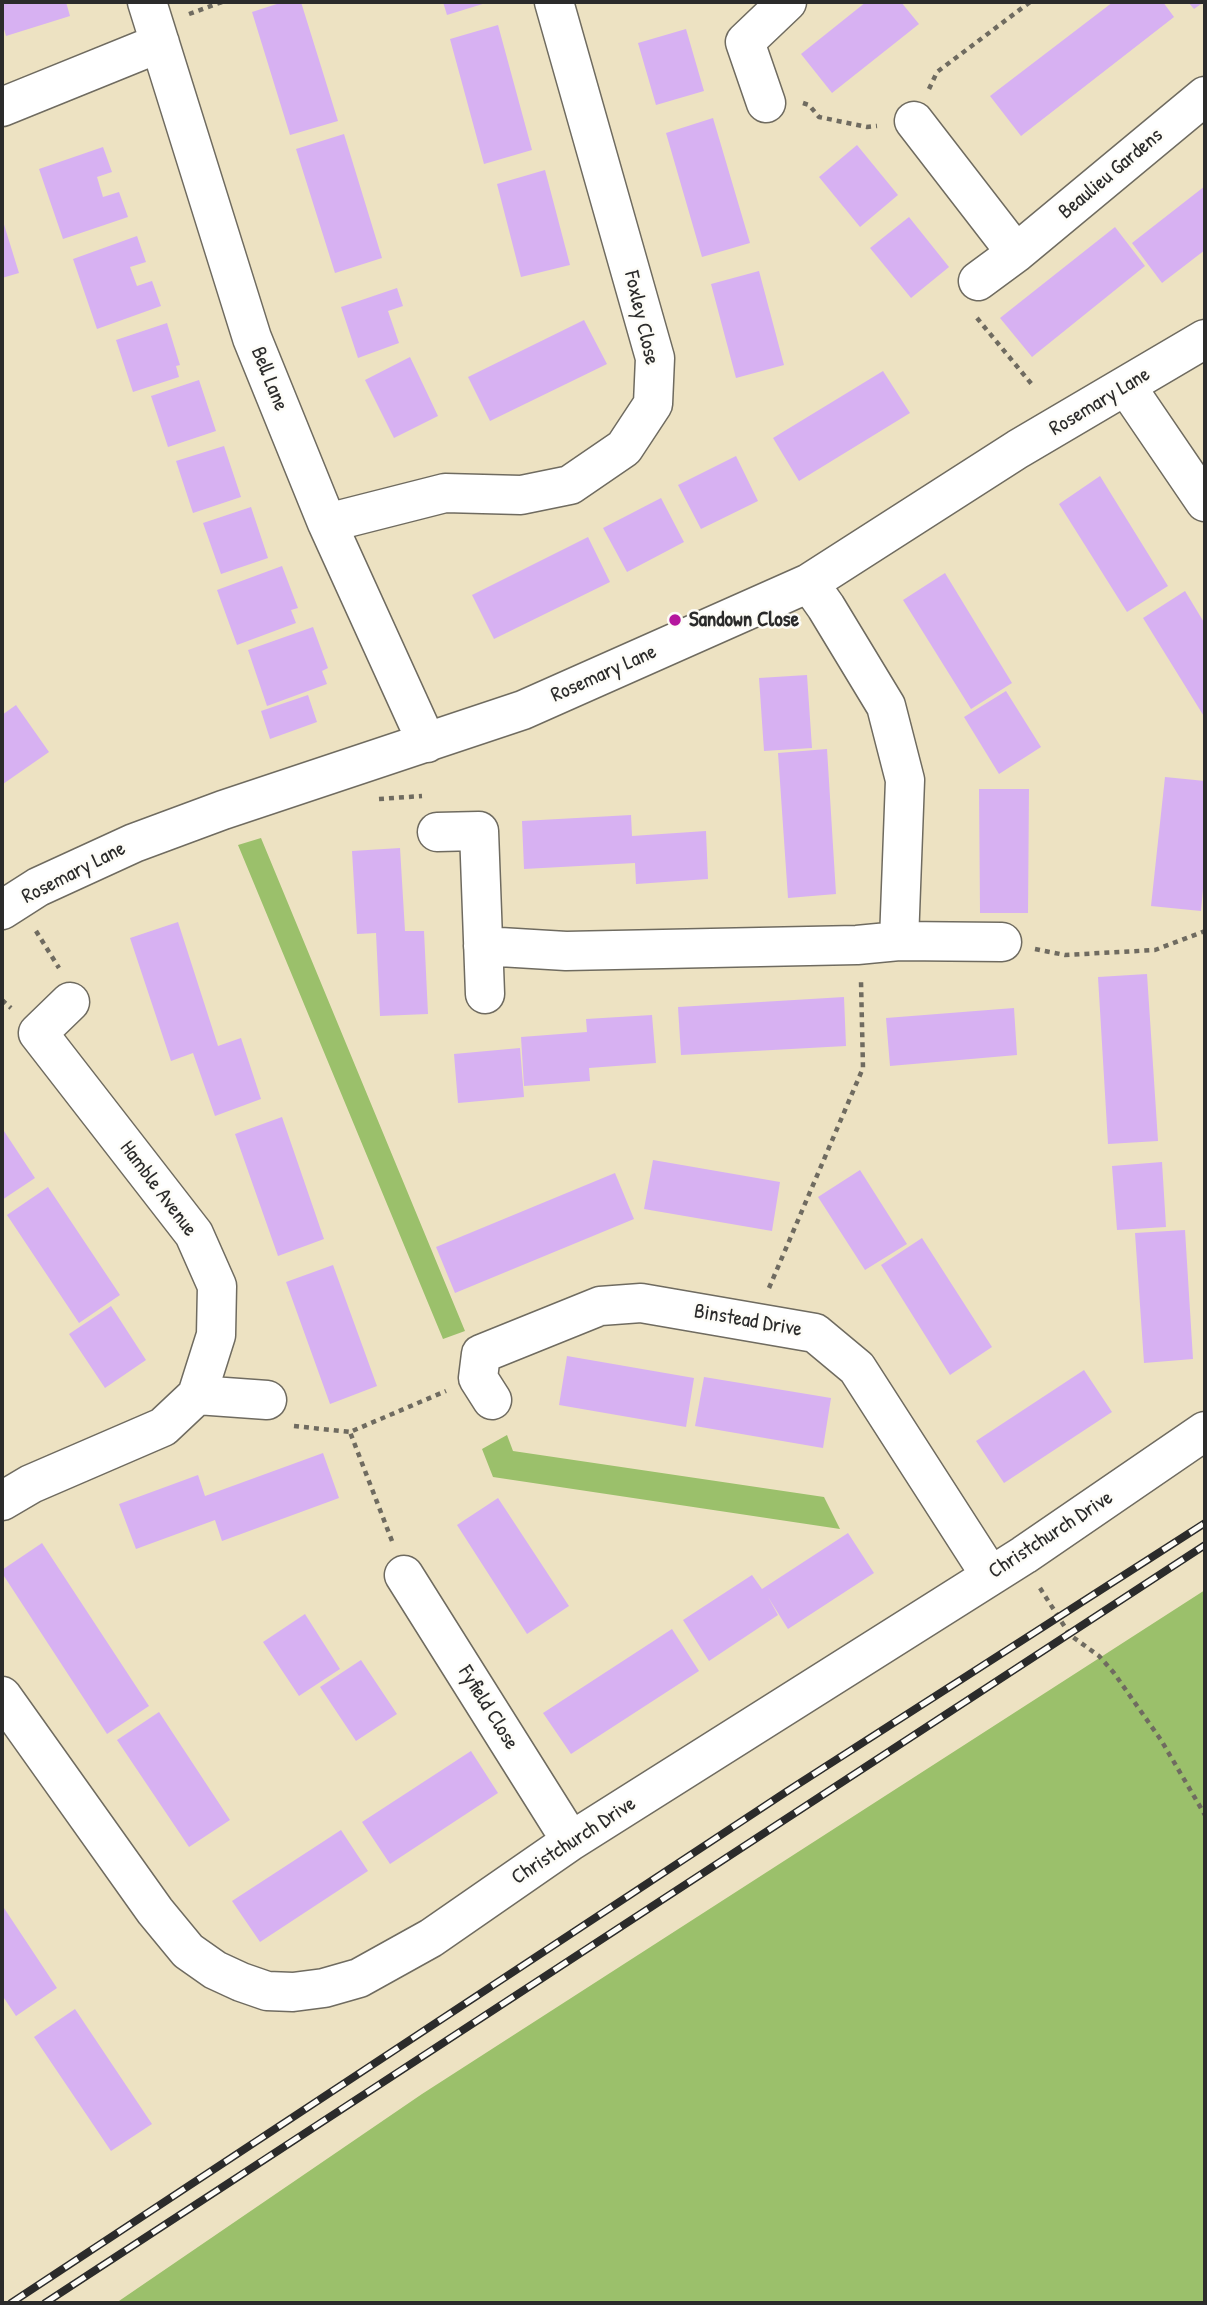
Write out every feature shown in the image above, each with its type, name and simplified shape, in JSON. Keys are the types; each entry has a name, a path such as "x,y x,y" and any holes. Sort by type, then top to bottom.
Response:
{"street":[{"name":"Bell Lane","path":"147,2 252,338 327,523 427,743"},
{"name":"Foxley Close","path":"327,523 445,493 521,495 570,485 624,449 653,404 655,358 554,2"},
{"path":"766,103 745,42 787,2"},
{"path":"2,107 160,43"},
{"name":"Beaulieu Gardens","path":"978,281 1016,253 1205,96"},
{"path":"914,121 1016,253"},
{"name":"Rosemary Lane","path":"16,917 38,887 134,843 223,810 523,710 808,583 1018,449 1205,339"},
{"path":"1126,386 1205,502"},
{"path":"808,583 826,607 886,706 905,779 899,941"},
{"path":"437,832 480,831 485,994"},
{"path":"483,946 566,951 857,945 899,941 1002,942"},
{"name":"Hamble Avenue","path":"2,1501 31,1484 163,1427 197,1395 216,1335 217,1286 194,1234 38,1034 69,1002"},
{"name":"Binstead Drive","path":"485,1389 481,1354 600,1306 641,1303 815,1333 857,1368 990,1575"},
{"path":"197,1395 267,1400"},
{"name":"Christchurch Drive","path":"2,1696 155,1912 188,1951 215,1970 242,1983 267,1990 293,1992 314,1989 359,1978 431,1938 571,1842 1024,1555 1205,1431"},
{"name":"Fyfield Close","path":"404,1575 571,1842"}],"path":[{"path":"978,281 963,300 1034,387"},
{"path":"16,917 67,980 69,1002"},
{"path":"1002,942 1065,955 1155,950 1205,931"},
{"path":"771,1324 769,1287 863,1068 861,981 857,945"},
{"path":"267,1400 286,1426 349,1432 485,1389"},
{"path":"349,1432 404,1575"},
{"path":"1024,1555 1038,1584 1070,1634 1099,1656 1114,1673 1161,1740 1205,1815"}],"green space":[{"path":"261,838 465,1331 443,1339 238,845"},
{"path":"507,1435 513,1451 824,1497 840,1529 493,1477 482,1449"},
{"path":"1205,1590 1205,2303 116,2303 422,2094"}],"building":[{"path":"2,2 66,2 70,16 6,36 2,22"},
{"path":"283,2 301,2 338,121 290,135 252,12"},
{"path":"443,2 489,2 447,15"},
{"path":"866,2 901,2 919,24 832,93 801,54"},
{"path":"1113,2 1163,2 1174,17 1021,136 990,96"},
{"path":"1188,2 1204,2 1194,9"},
{"path":"498,25 532,150 484,164 450,39"},
{"path":"686,29 704,91 656,105 638,43"},
{"path":"713,118 750,243 702,257 666,133"},
{"path":"344,134 382,258 335,273 296,149"},
{"path":"857,145 898,195 860,227 819,177"},
{"path":"103,147 112,172 97,177 103,197 119,192 128,217 63,239 39,169"},
{"path":"545,170 570,265 521,277 497,184"},
{"path":"1205,186 1205,250 1162,283 1132,243"},
{"path":"909,217 949,267 911,298 870,248"},
{"path":"2,218 19,273 2,278"},
{"path":"1115,227 1145,266 1032,357 1000,318"},
{"path":"137,236 146,262 130,267 137,286 152,281 161,306 97,329 73,259"},
{"path":"759,271 784,365 736,378 711,284"},
{"path":"397,288 403,306 388,311 399,343 358,358 341,307"},
{"path":"584,320 607,364 490,421 468,377"},
{"path":"167,323 180,365 176,366 179,377 133,392 116,340"},
{"path":"410,357 438,416 394,438 365,380"},
{"path":"883,371 910,413 799,481 773,438"},
{"path":"199,380 216,431 168,447 151,396"},
{"path":"224,446 241,497 193,513 176,461"},
{"path":"736,456 758,501 701,529 678,485"},
{"path":"1100,476 1168,586 1127,612 1059,504"},
{"path":"661,498 684,542 627,572 603,528"},
{"path":"251,507 268,558 221,574 203,523"},
{"path":"588,537 610,582 494,639 472,595"},
{"path":"282,566 298,608 291,610 296,623 237,645 217,590"},
{"path":"945,573 1012,683 971,709 903,600"},
{"path":"1185,591 1205,624 1205,718 1143,618"},
{"path":"313,627 328,668 322,671 327,684 267,706 248,650"},
{"path":"807,675 812,748 764,751 759,678"},
{"path":"1006,691 1041,747 999,774 964,717"},
{"path":"308,695 317,722 270,739 261,711"},
{"path":"16,705 49,752 3,784 2,715"},
{"path":"827,749 836,894 788,898 778,753"},
{"path":"1165,777 1205,781 1205,866 1201,911 1151,906"},
{"path":"979,789 1029,789 1028,913 980,913"},
{"path":"631,815 632,836 706,831 708,879 636,884 635,863 524,869 522,821"},
{"path":"400,848 405,931 424,931 428,1014 380,1016 376,933 357,934 352,851"},
{"path":"178,922 218,1046 241,1038 261,1099 215,1116 193,1053 171,1061 130,938"},
{"path":"1147,974 1158,1141 1108,1144 1098,977"},
{"path":"844,997 846,1046 681,1055 678,1007"},
{"path":"1014,1008 1017,1055 890,1066 886,1018"},
{"path":"652,1015 656,1063 589,1068 590,1081 524,1086 521,1037 587,1032 586,1019"},
{"path":"520,1048 524,1097 458,1103 454,1054"},
{"path":"282,1117 324,1239 278,1256 235,1134"},
{"path":"2,1128 35,1178 2,1200"},
{"path":"653,1160 780,1182 772,1231 644,1209"},
{"path":"1162,1162 1166,1227 1117,1230 1112,1166"},
{"path":"860,1170 907,1244 865,1270 818,1197"},
{"path":"615,1173 634,1219 455,1293 436,1247"},
{"path":"48,1187 120,1295 79,1323 7,1215"},
{"path":"1185,1230 1193,1359 1144,1363 1135,1233"},
{"path":"922,1238 992,1347 950,1375 881,1265"},
{"path":"333,1265 377,1386 330,1404 286,1282"},
{"path":"111,1306 146,1360 105,1388 69,1334"},
{"path":"567,1356 694,1378 686,1427 559,1405"},
{"path":"1084,1370 1112,1412 1004,1483 976,1441"},
{"path":"704,1377 831,1398 823,1448 695,1426"},
{"path":"323,1453 339,1498 222,1541 215,1520 136,1549 119,1504 198,1475 205,1496"},
{"path":"498,1498 569,1606 527,1634 457,1525"},
{"path":"848,1533 874,1573 788,1629 768,1597 778,1615 709,1661 683,1620 752,1575 762,1589"},
{"path":"42,1543 149,1706 107,1734 2,1573 2,1570"},
{"path":"305,1614 340,1669 299,1696 263,1642"},
{"path":"672,1629 699,1671 571,1754 543,1713"},
{"path":"361,1660 397,1714 356,1741 320,1687"},
{"path":"159,1712 230,1820 189,1847 117,1740"},
{"path":"471,1751 498,1793 390,1864 362,1822"},
{"path":"341,1830 368,1871 260,1942 232,1901"},
{"path":"2,1905 57,1988 16,2016 2,1995"},
{"path":"75,2009 152,2124 111,2151 34,2037"}],"railway":[{"path":"11,2303 789,1790 1205,1523"},
{"path":"45,2303 1205,1545"}],"place":[{"name":"Sandown Close","path":"675,620"}]}
